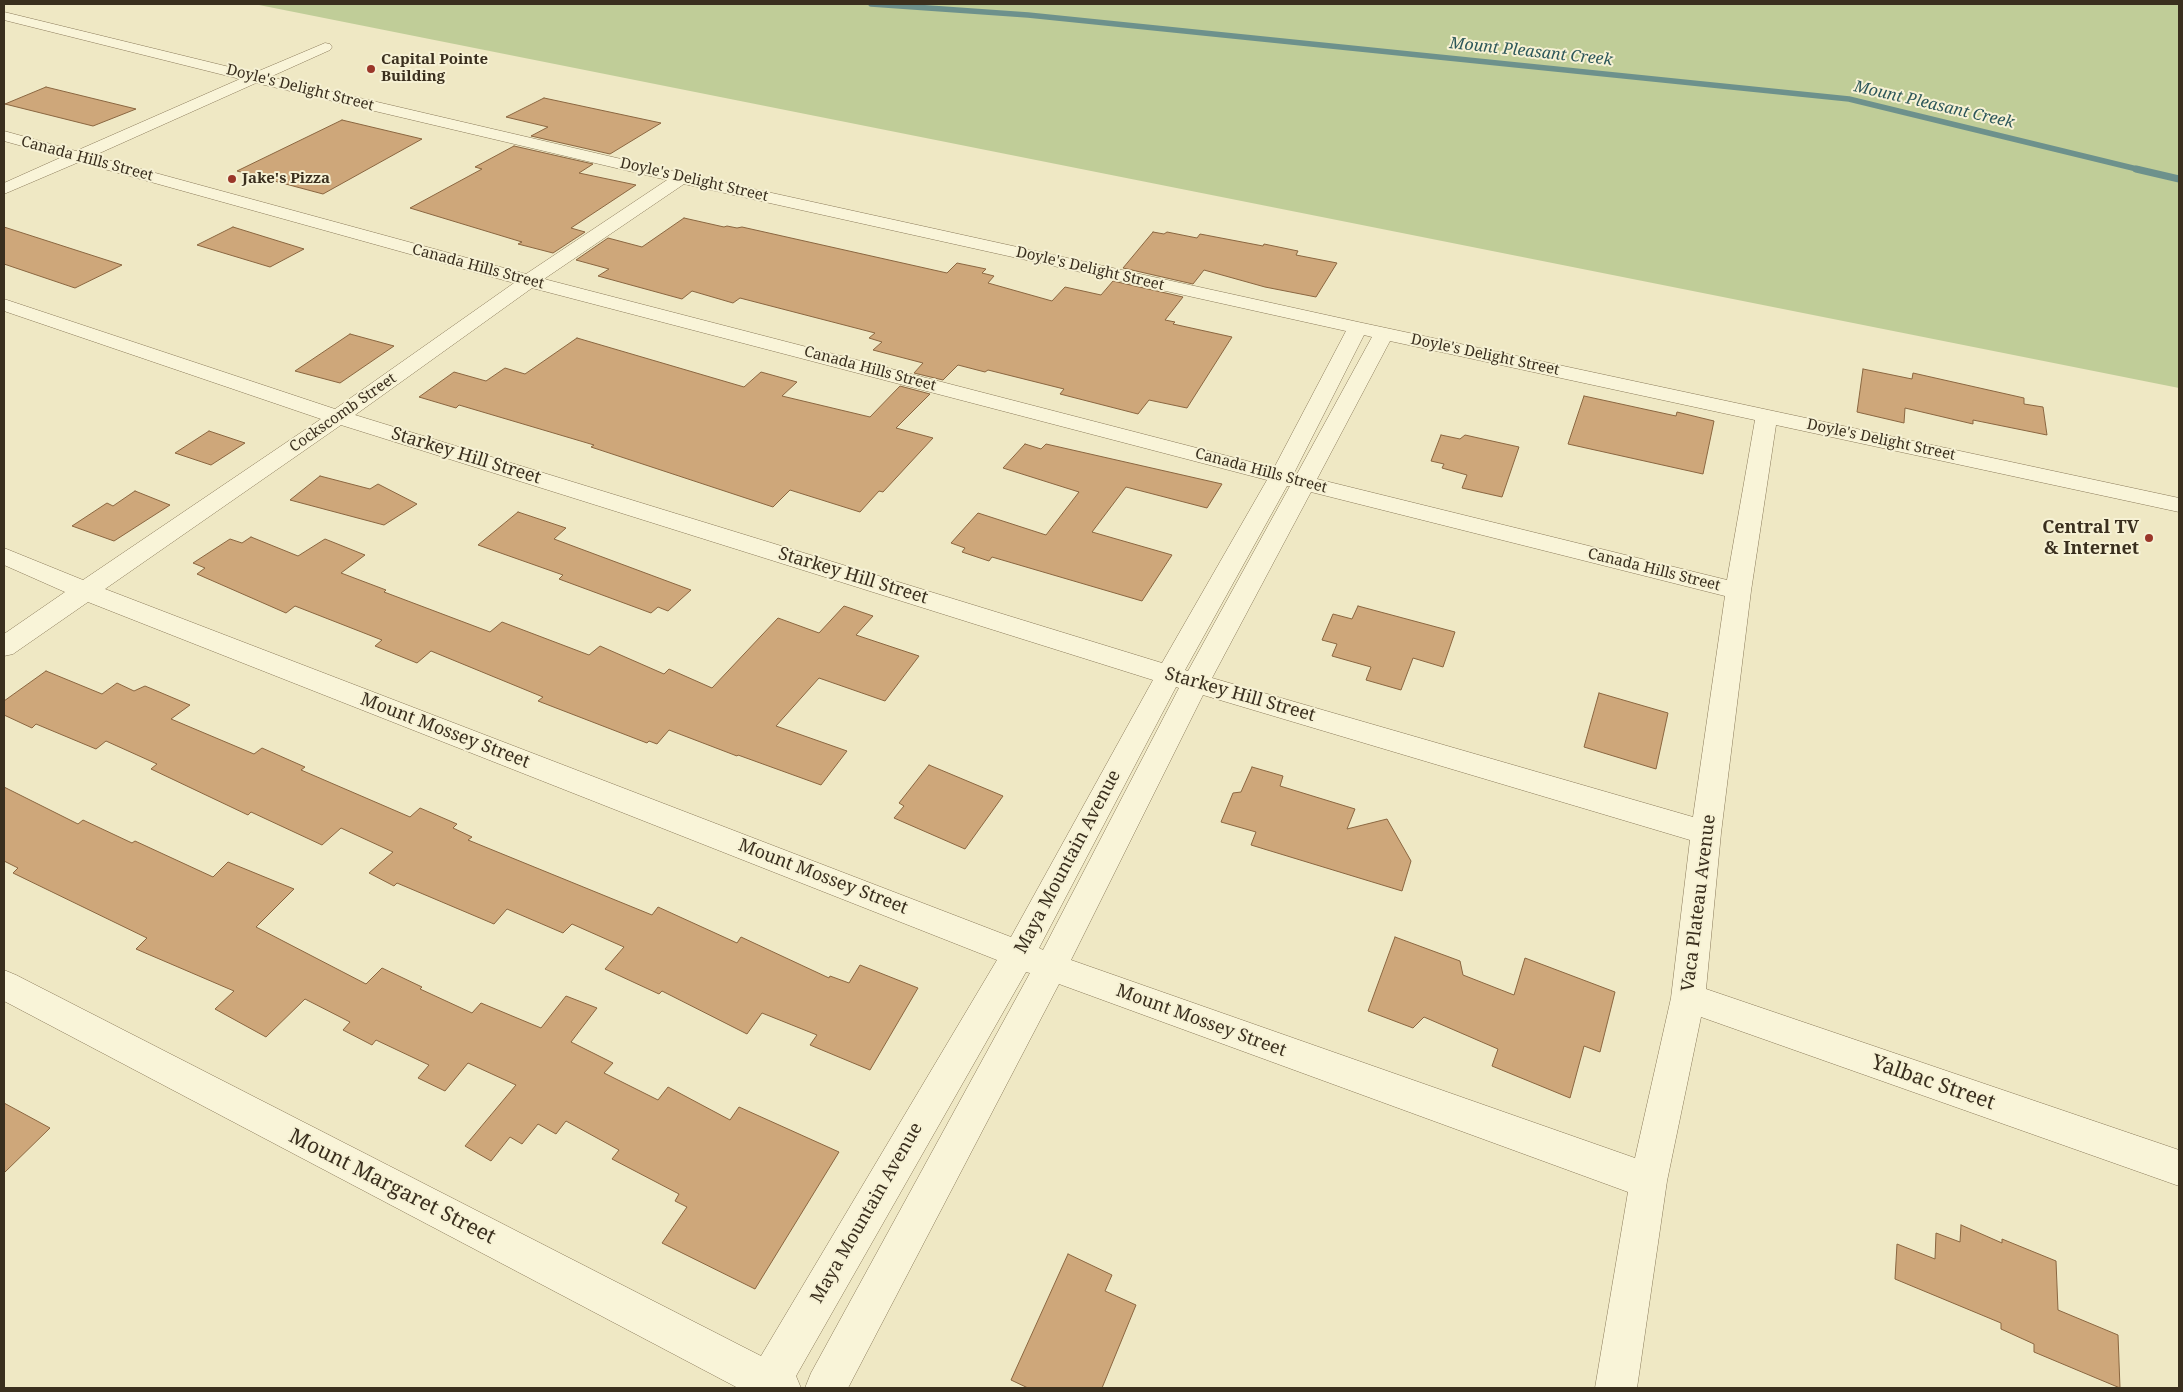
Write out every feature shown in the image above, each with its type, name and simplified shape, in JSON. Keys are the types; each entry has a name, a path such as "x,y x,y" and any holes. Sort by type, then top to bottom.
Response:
{"street":[{"name":"Doyle's Delight Street","path":"4,16 132,46 255,78 681,178 1371,331 2179,505"},
{"path":"4,189 325,47"},
{"name":"Canada Hills Street","path":"4,136 529,281 1292,479 1738,591"},
{"name":"Cockscomb Street","path":"4,647 338,417 529,281 681,178"},
{"name":"Starkey Hill Street","path":"4,305 338,417 1182,678 1706,833"},
{"name":"Maya Mountain Avenue","path":"772,1386 1018,953 1182,678 1371,331"},
{"name":"Vaca Plateau Avenue","path":"1616,1388 1648,1181 1688,998 1706,833 1738,591 1767,415"},
{"name":"Mount Mossey Street","path":"4,556 85,591 1051,967 1648,1181"},
{"name":"Maya Mountain Avenue","path":"826,1388 1051,967 1182,678"},
{"name":"Mount Margaret Street","path":"4,985 772,1386"},
{"name":"Yalbac Street","path":"1688,998 2179,1168"}],"green space":[{"path":"254,4 2179,4 2179,388"}],"building":[{"path":"46,87 136,109 93,126 5,104"},
{"path":"544,98 661,123 610,154 531,136 548,127 506,117"},
{"path":"342,120 422,139 323,194 237,171"},
{"path":"514,146 593,164 579,173 636,185 571,228 585,232 553,253 518,244 522,242 410,208 482,169 475,167"},
{"path":"684,218 724,227 742,227 947,273 957,263 986,269 982,273 994,276 988,283 1052,301 1065,287 1101,295 1113,281 1183,297 1165,320 1175,322 1173,324 1232,337 1187,408 1149,400 1138,414 1060,394 1064,389 988,370 985,372 958,365 943,380 914,373 923,363 873,350 882,342 869,338 875,333 740,298 733,303 692,291 682,299 598,276 609,269 576,260 608,238 642,247"},
{"path":"4,227 122,265 75,288 4,264"},
{"path":"233,227 304,249 270,267 197,245"},
{"path":"1153,232 1164,234 1167,232 1197,238 1200,234 1263,246 1264,244 1298,251 1296,255 1337,263 1316,297 1265,287 1204,270 1193,284 1123,268"},
{"path":"350,334 394,346 340,383 295,371"},
{"path":"577,338 744,387 761,372 797,382 782,396 870,417 900,386 930,394 896,428 933,438 883,492 879,491 860,512 790,490 773,507 591,447 594,445 459,405 456,408 419,397 454,372 486,381 505,368 525,374"},
{"path":"1863,369 1912,379 1913,373 2024,398 2024,404 2043,407 2047,435 1973,420 1973,424 1905,408 1904,423 1857,412"},
{"path":"1584,396 1676,416 1677,412 1714,421 1703,474 1568,444"},
{"path":"209,431 245,443 211,465 175,453"},
{"path":"1441,435 1460,439 1465,435 1519,447 1502,497 1462,488 1467,475 1442,468 1444,464 1431,461"},
{"path":"1025,444 1041,449 1046,444 1222,484 1207,508 1126,487 1092,532 1172,555 1142,601 992,557 989,561 962,552 965,548 951,543 978,513 1046,535 1079,492 1003,468"},
{"path":"320,476 370,489 378,484 417,504 384,525 290,500"},
{"path":"135,491 170,505 114,541 72,526 107,503 113,506"},
{"path":"518,512 566,528 554,539 691,590 668,611 658,607 651,613 559,579 563,575 478,545"},
{"path":"251,537 298,556 325,539 365,555 341,573 386,590 384,592 490,632 502,622 589,655 600,646 664,674 669,669 712,688 778,618 819,633 844,606 873,616 856,635 919,656 885,701 819,678 776,726 847,751 821,785 669,730 657,744 649,741 647,743 538,701 543,697 431,651 417,663 375,646 382,640 295,606 286,613 197,574 205,568 193,563 230,539 242,543"},
{"path":"1358,606 1455,632 1443,667 1413,658 1401,690 1366,680 1371,667 1332,656 1337,644 1322,640 1333,614 1352,619"},
{"path":"46,671 102,694 117,683 134,691 145,686 190,705 171,719 254,754 262,748 305,767 301,770 410,817 420,808 457,824 453,828 472,837 468,840 652,915 658,907 737,943 741,937 829,978 830,976 849,983 860,965 918,988 870,1070 810,1045 817,1035 762,1013 747,1034 662,991 659,994 605,969 624,947 572,924 563,933 507,909 494,924 397,883 394,886 369,873 393,852 341,828 322,845 251,812 248,815 151,769 157,764 106,741 96,749 36,724 32,728 4,715 4,701"},
{"path":"1599,693 1668,713 1656,769 1584,747"},
{"path":"929,765 1003,796 965,849 894,818 904,806 899,803"},
{"path":"1252,767 1283,776 1280,786 1355,809 1347,829 1387,819 1411,861 1402,891 1251,845 1256,832 1221,822 1233,793 1241,792"},
{"path":"4,787 78,824 83,820 132,843 135,841 213,877 228,862 294,889 256,927 366,984 382,968 422,987 420,989 472,1013 481,1003 541,1028 566,996 597,1008 571,1042 613,1063 604,1073 658,1100 668,1087 730,1120 739,1107 839,1152 755,1289 662,1243 687,1207 675,1201 679,1194 612,1159 619,1150 566,1121 556,1134 538,1124 522,1144 510,1137 491,1161 465,1146 516,1085 468,1063 445,1091 418,1078 429,1065 376,1040 372,1045 343,1030 350,1022 305,999 266,1037 215,1009 234,991 136,949 147,938 13,873 18,868 4,861"},
{"path":"1395,937 1460,961 1463,975 1514,995 1525,958 1615,992 1600,1052 1584,1046 1570,1098 1492,1066 1498,1049 1424,1017 1413,1028 1368,1011"},
{"path":"4,1103 50,1128 4,1173"},
{"path":"1961,1225 2002,1243 2002,1239 2056,1261 2058,1310 2118,1335 2120,1388 2034,1352 2034,1344 2001,1329 2001,1323 1895,1279 1897,1244 1935,1259 1936,1233 1960,1242"},
{"path":"1068,1254 1112,1275 1105,1291 1136,1305 1102,1388 1028,1388 1011,1380"}],"waterway":[{"name":"Mount Pleasant Creek","path":"871,4 1028,15 1849,99 2141,170"},
{"name":"Mount Pleasant Creek","path":"2136,169 2179,179"}],"place":[{"name":"Capital Pointe Building","path":"371,69"},
{"name":"Jake's Pizza","path":"232,179"},
{"name":"Central TV & Internet","path":"2149,538"}]}
